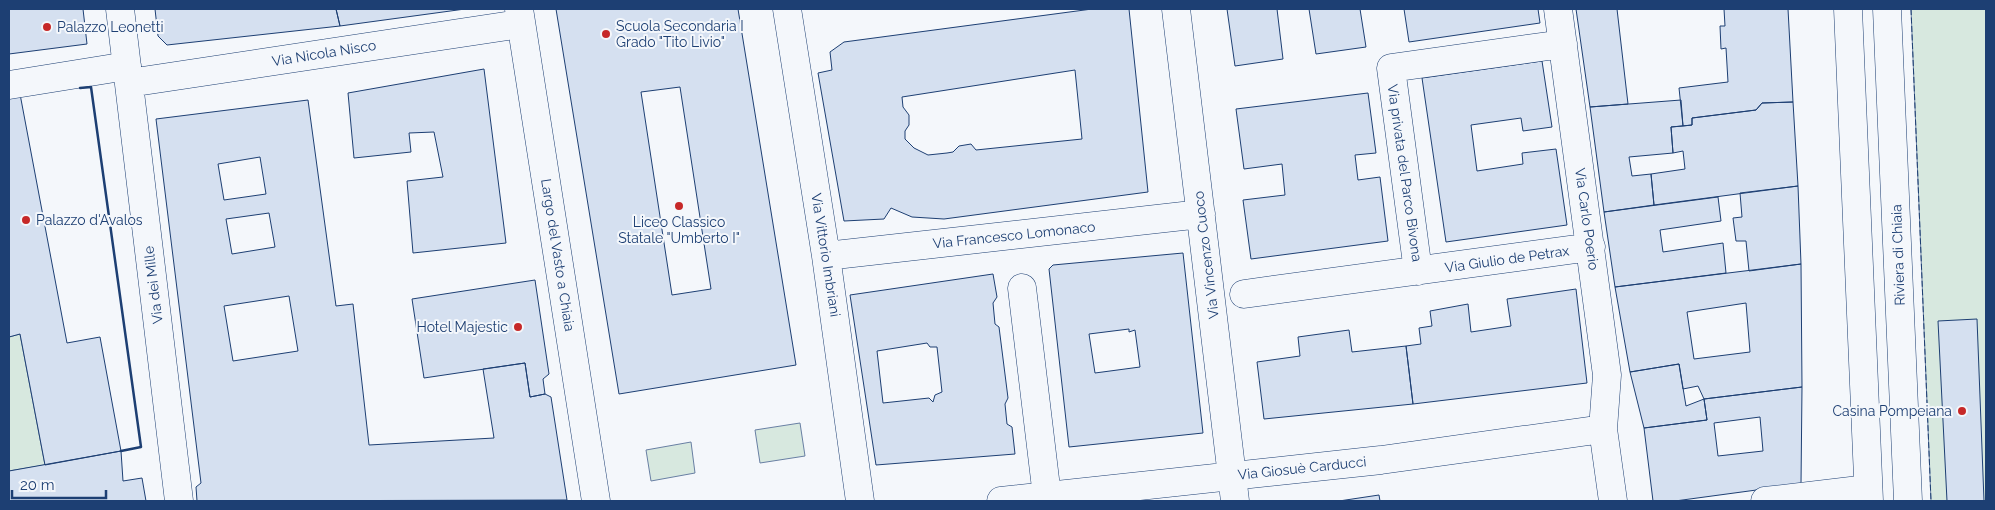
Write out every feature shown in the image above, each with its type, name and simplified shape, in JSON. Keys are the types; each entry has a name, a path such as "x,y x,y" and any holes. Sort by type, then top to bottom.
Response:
{"street":[{"name":"Via dei Mille","path":"120,9 180,501"},
{"name":"Via Vittorio Imbriani","path":"787,9 826,256 860,501"},
{"name":"Via Vincenzo Cuoco","path":"1176,9 1234,488"},
{"name":"Via Carlo Poerio","path":"1558,9 1607,374 1603,429 1613,501"},
{"path":"1765,501 1869,495 1848,9"},
{"name":"Riviera di Chiaia","path":"1888,9 1908,501"},
{"name":"Via Nicola Nisco","path":"9,86 128,75 519,16"},
{"name":"Largo del Vasto a Chiaia","path":"519,16 596,501"},
{"name":"Via privata del Parco Bivona","path":"1418,271 1391,68 1563,44"},
{"name":"Via Francesco Lomonaco","path":"826,256 1201,214"},
{"name":"Via Giulio de Petrax","path":"1244,294 1591,247"},
{"path":"1022,288 1047,496"},
{"name":"Via Giosuè Carducci","path":"1001,501 1047,496 1234,488 1399,458 1603,429"}],"shaded area":[{"path":"1911,9 1986,9 1986,501 1931,501"},
{"path":"20,334 45,465 9,471 9,337"},
{"path":"800,423 805,456 760,463 755,430"},
{"path":"691,442 695,473 651,481 646,450"}],"building":[{"name":"Palazzo Leonetti","path":"9,9 83,9 87,44 9,54"},
{"path":"155,9 336,9 340,26 167,45 158,36"},
{"path":"336,9 465,9 340,26"},
{"name":"Liceo Classico Statale \"Umberto I\"","path":"556,9 738,9 796,365 619,394","holes":["680,87 711,289 672,295 641,92"]},
{"path":"1092,9 1129,9 1148,192 944,219 912,217 891,208 884,219 844,221 818,73 832,70 830,52 844,42","holes":["1075,70 1082,139 976,150 971,144 959,146 953,152 928,155 914,148 905,139 905,131 909,125 909,115 903,107 902,97"]},
{"path":"1227,9 1277,9 1283,59 1235,66"},
{"path":"1309,9 1360,9 1366,47 1316,54"},
{"path":"1404,9 1538,9 1540,23 1409,42"},
{"path":"1576,9 1617,9 1628,104 1590,107"},
{"path":"1724,9 1788,9 1793,102 1762,103 1756,110 1692,118 1692,125 1683,126 1679,88 1728,82 1726,48 1721,49 1720,26 1725,26"},
{"path":"1542,61 1552,127 1523,131 1521,118 1471,125 1477,171 1523,164 1522,153 1556,149 1567,225 1446,242 1422,78"},
{"path":"484,69 506,243 413,253 407,181 443,177 434,132 409,133 411,152 354,158 348,93"},
{"path":"1368,93 1376,153 1355,155 1358,180 1380,177 1388,241 1251,259 1243,200 1285,195 1282,164 1244,169 1236,109"},
{"name":"Palazzo d'Avalos","path":"20,94 67,343 100,337 121,451 45,465 20,334 9,337 9,96"},
{"path":"308,100 336,306 353,304 369,445 494,438 483,369 525,363 530,397 545,394 551,397 567,500 197,501 196,487 201,483 156,119","holes":["260,157 266,194 224,200 218,164","269,213 275,247 232,254 226,219","289,296 298,351 233,361 224,306"]},
{"path":"1681,100 1683,126 1671,127 1673,153 1629,157 1632,176 1651,174 1654,205 1604,212 1590,107"},
{"path":"1793,102 1798,186 1654,205 1651,174 1685,169 1683,151 1673,153 1671,127 1692,125 1692,118 1756,110 1762,103"},
{"path":"1798,186 1801,264 1749,271 1746,241 1736,241 1733,218 1742,217 1740,193"},
{"path":"1718,197 1721,221 1660,230 1663,252 1723,243 1726,273 1615,287 1604,212"},
{"path":"1183,253 1203,433 1069,447 1049,269 1053,265","holes":["1129,329 1129,332 1135,330 1140,367 1095,373 1089,334"]},
{"path":"1801,264 1802,387 1704,399 1698,386 1683,389 1679,364 1630,372 1615,287","holes":["1746,303 1750,352 1694,359 1687,312"]},
{"path":"993,274 997,297 993,303 995,324 999,327 1008,398 1005,404 1007,424 1012,427 1015,454 876,465 850,295","holes":["927,343 930,347 937,347 942,392 935,395 933,402 929,398 883,403 877,351"]},
{"path":"535,280 549,374 543,379 545,394 530,397 525,363 424,378 412,299"},
{"path":"1576,289 1587,383 1413,404 1406,346 1421,344 1419,328 1432,326 1430,311 1468,304 1471,332 1511,326 1507,299"},
{"name":"Casina Pompeiana","path":"1977,319 1984,501 1947,501 1938,321"},
{"path":"1349,330 1352,352 1406,346 1413,404 1264,419 1257,362 1300,356 1298,337"},
{"path":"1679,364 1686,406 1704,399 1707,420 1644,428 1630,372"},
{"path":"1802,387 1801,484 1675,501 1653,501 1644,428 1707,420 1704,399","holes":["1760,417 1763,451 1718,456 1714,423"]},
{"path":"121,451 123,481 142,478 146,501 9,501 9,471"},
{"path":"1379,495 1380,501 1339,501"}],"fence":[{"path":"1911,9 1931,501"}],"wall":[{"path":"80,88 91,87 141,447 121,451"}],"place":[{"name":"Palazzo Leonetti","path":"47,27"},
{"name":"Scuola Secondaria I Grado \"Tito Livio\"","path":"606,34"},
{"name":"Liceo Classico Statale \"Umberto I\"","path":"679,206"},
{"name":"Palazzo d'Avalos","path":"26,220"},
{"name":"Hotel Majestic","path":"518,327"},
{"name":"Casina Pompeiana","path":"1962,411"}]}
